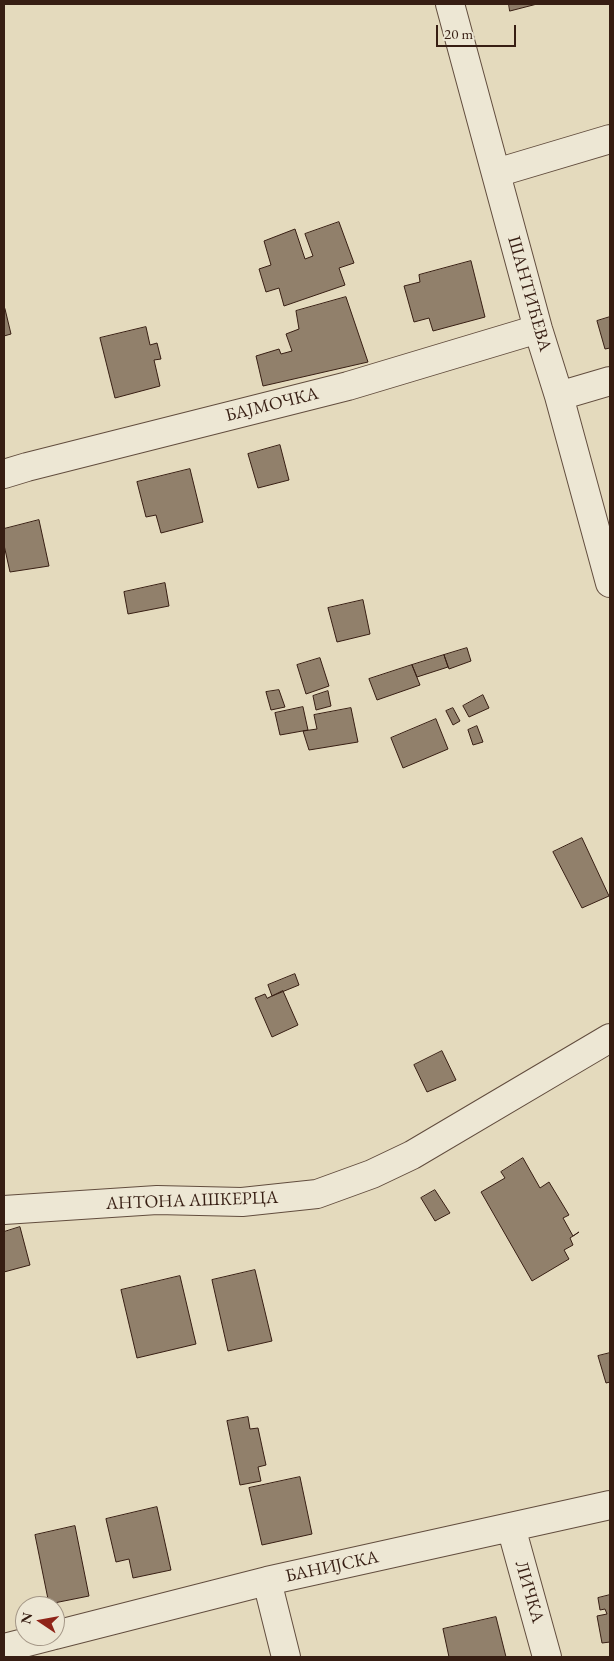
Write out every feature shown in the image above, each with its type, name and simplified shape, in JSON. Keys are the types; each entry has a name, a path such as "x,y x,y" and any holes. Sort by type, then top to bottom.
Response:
{"street":[{"name":"ШАНТИЋЕВА","path":"450,4 538,329 610,583"},
{"path":"496,172 610,139"},
{"name":"БАЈМОЧКА","path":"4,474 348,386 538,329"},
{"path":"558,396 610,382"},
{"name":"АНТОНА АШКЕРЦА","path":"4,1210 157,1200 242,1202 317,1194 372,1174 412,1155 610,1038"},
{"name":"БАНИЈСКА","path":"65,1632 267,1581 610,1505"},
{"name":"ЛИЧКА","path":"510,1527 547,1657"},
{"path":"267,1581 286,1657"}],"building":[{"path":"509,4 537,4 510,11"},
{"path":"339,222 354,263 339,268 345,285 284,306 279,288 266,292 259,269 271,265 264,241 295,229 305,259 313,256 305,234"},
{"path":"471,261 485,317 433,331 429,318 414,322 404,286 420,282 419,275"},
{"path":"346,297 368,362 263,386 256,356 279,349 281,354 292,351 286,334 299,329 296,311"},
{"path":"4,310 11,334 4,336"},
{"path":"610,317 610,348 605,349 597,321"},
{"path":"146,327 150,345 157,343 161,359 154,360 160,386 115,398 100,338"},
{"path":"280,445 289,480 258,488 248,454"},
{"path":"190,469 203,522 161,533 156,515 146,517 137,482"},
{"path":"39,520 49,566 10,572 4,545 4,529"},
{"path":"165,583 169,606 128,614 124,592"},
{"path":"363,600 370,634 337,642 328,608"},
{"path":"467,648 471,661 449,669 444,655"},
{"path":"444,655 448,667 417,677 412,665"},
{"path":"320,658 329,686 306,694 297,665"},
{"path":"412,665 420,685 377,700 369,679"},
{"path":"279,690 285,707 271,710 266,692"},
{"path":"328,691 331,706 316,710 313,696"},
{"path":"483,695 489,708 469,717 463,706"},
{"path":"303,707 308,730 280,735 275,713"},
{"path":"351,708 358,742 309,750 303,731 317,729 314,715"},
{"path":"453,708 460,721 453,725 446,711"},
{"path":"436,719 448,749 403,768 391,738"},
{"path":"477,726 483,742 473,745 468,730"},
{"path":"582,838 609,896 582,908 553,852"},
{"path":"295,974 299,985 272,996 268,985"},
{"path":"283,991 298,1025 272,1037 255,998 265,994 267,998"},
{"path":"442,1051 456,1080 427,1092 414,1065"},
{"path":"523,1158 540,1188 549,1182 569,1215 563,1218 573,1236 570,1238 573,1245 564,1250 569,1259 532,1281 481,1192 505,1178 501,1172"},
{"path":"435,1190 450,1213 435,1221 421,1198"},
{"path":"20,1227 30,1265 4,1272 4,1232"},
{"path":"255,1270 272,1341 228,1351 212,1280"},
{"path":"180,1276 196,1344 137,1358 121,1290"},
{"path":"610,1353 610,1382 606,1383 598,1356"},
{"path":"248,1417 250,1429 258,1428 266,1465 258,1467 261,1481 240,1485 227,1421"},
{"path":"300,1477 312,1534 262,1545 249,1488"},
{"path":"157,1507 171,1570 133,1578 129,1559 116,1562 106,1519"},
{"path":"75,1526 89,1596 65,1601 65,1596 47,1596 35,1535"},
{"path":"610,1595 610,1642 602,1643 597,1616 607,1614 605,1609 600,1610 598,1598"},
{"path":"496,1617 506,1657 449,1657 443,1629"}]}
